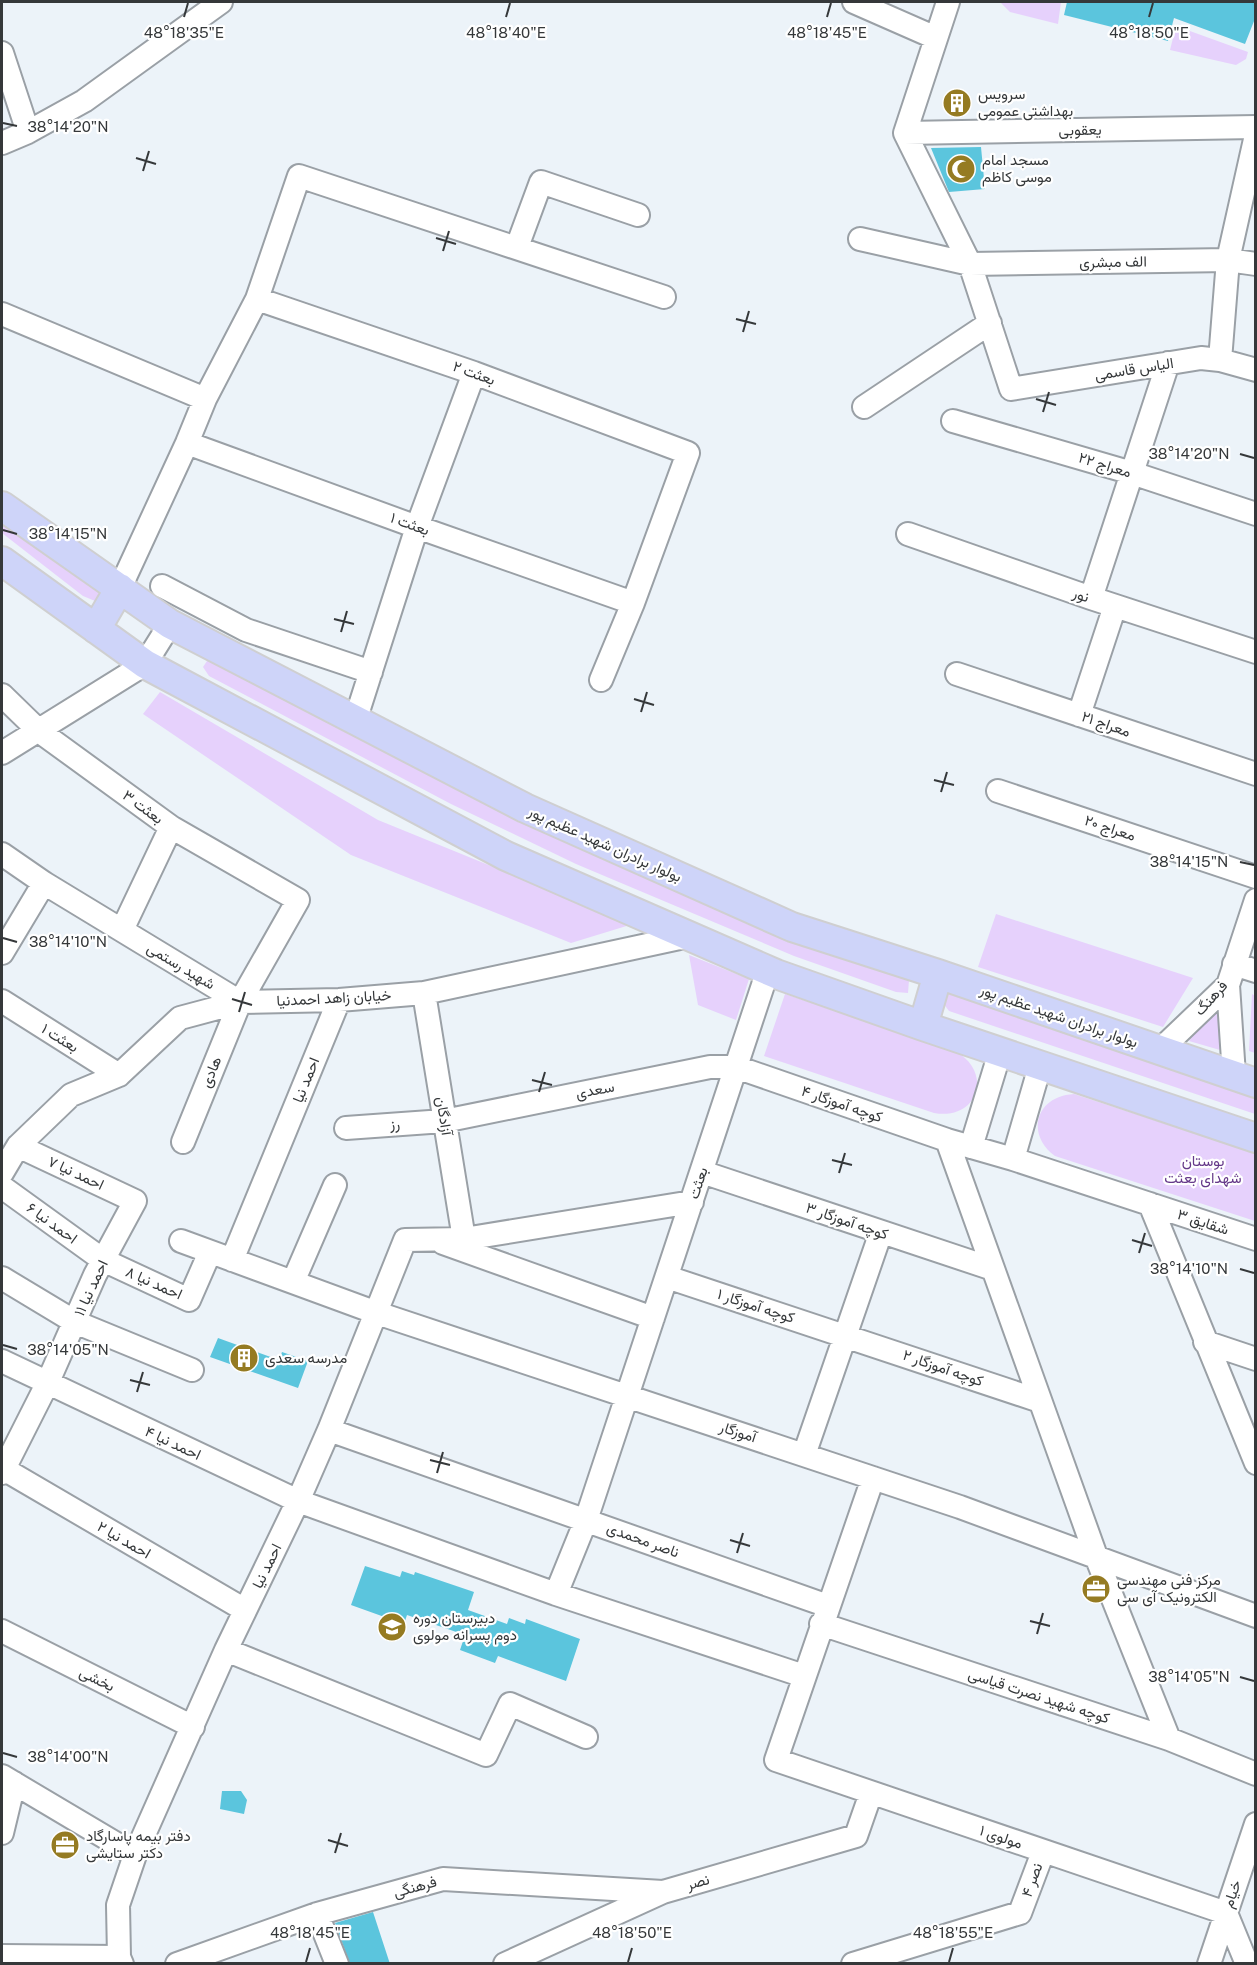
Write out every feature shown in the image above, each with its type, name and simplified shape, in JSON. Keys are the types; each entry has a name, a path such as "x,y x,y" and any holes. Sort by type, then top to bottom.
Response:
{"main road":[{"name":"بولوار برادران شهید عظیم‌ پور","path":"2,506 170,624 525,808 792,927 938,974 1245,1079"},
{"path":"2,561 146,664 506,856 768,970 923,1026 1256,1138"},
{"path":"96,629 120,588"},
{"path":"923,1026 938,974"}],"street":[{"path":"2,143 28,132 84,101 221,2"},
{"path":"854,2 936,38"},
{"path":"864,407 990,323 970,264 905,133 948,2"},
{"path":"2,53 28,132"},
{"name":"یعقوبی","path":"905,133 1256,128"},
{"path":"1220,360 1228,260 1256,135"},
{"path":"120,588 205,399 257,299 299,176 664,297"},
{"path":"517,247 541,182 638,215"},
{"name":"الف مبشری","path":"860,239 970,264 1228,260 1256,264"},
{"name":"بعثت ۲","path":"257,299 474,372 688,453 633,603"},
{"path":"2,314 205,399"},
{"name":"الیاس قاسمی","path":"990,323 1011,389 1201,358 1220,360 1256,370"},
{"path":"1091,598 1168,363"},
{"path":"355,721 417,527 474,372"},
{"name":"معراج ۲۲","path":"953,421 1132,473 1256,513"},
{"name":"بعثت ۱","path":"187,443 633,603"},
{"name":"نور","path":"909,534 1091,598 1256,652"},
{"path":"162,586 246,630 370,672"},
{"path":"601,680 633,603"},
{"path":"1079,715 1115,606"},
{"path":"2,753 146,664 170,624"},
{"name":"معراج ۲۱","path":"957,674 1256,774"},
{"name":"بعثت ۳","path":"2,695 39,731 171,827 298,900"},
{"name":"معراج ۲۰","path":"998,791 1256,877"},
{"path":"122,930 171,827"},
{"name":"شهید رستمی","path":"2,854 44,883 240,1002"},
{"path":"2,953 44,883"},
{"name":"هادی","path":"183,1142 240,1002 298,900"},
{"name":"فرهنگ","path":"1160,1050 1239,973 1256,900"},
{"name":"خیابان زاهد احمدنیا","path":"2,1173 18,1146 71,1095 119,1076 180,1018 240,1002 339,1000 424,993 689,936"},
{"name":"بعثت","path":"556,1594 586,1520 768,970"},
{"path":"1239,973 1245,1079"},
{"name":"آزادگان","path":"424,993 464,1239"},
{"name":"احمد نیا","path":"232,1260 339,1000"},
{"name":"بعثت ۱","path":"2,1001 119,1076"},
{"path":"970,1147 1000,1052"},
{"path":"1013,1160 1040,1066"},
{"name":"سعدی","path":"444,1121 710,1067 736,1067"},
{"name":"کوچه آموزگار ۴","path":"736,1067 947,1140 1013,1160"},
{"name":"رز","path":"346,1128 444,1121"},
{"path":"947,1140 1097,1559 1169,1739"},
{"name":"احمد نیا ۷","path":"18,1146 135,1201"},
{"name":"شقایق ۳","path":"1013,1160 1256,1239"},
{"name":"کوچه آموزگار ۳","path":"702,1172 993,1269"},
{"path":"293,1282 335,1185"},
{"name":"احمد نیا ۶","path":"2,1187 103,1260"},
{"name":"احمد نیا ۱۱","path":"2,1470 47,1384 103,1260 135,1201"},
{"path":"433,1239 464,1239 692,1203"},
{"path":"1150,1204 1256,1463"},
{"path":"804,1455 881,1232"},
{"path":"433,1239 653,1318"},
{"name":"احمد نیا","path":"121,1960 118,1905 135,1855 226,1650 298,1501 405,1240 433,1239"},
{"path":"181,1241 376,1313"},
{"name":"احمد نیا ۸","path":"103,1260 189,1299 210,1251"},
{"name":"کوچه آموزگار ۱","path":"667,1277 845,1335"},
{"path":"2,1278 75,1322 192,1370"},
{"name":"آموزگار","path":"376,1313 960,1507 1256,1616"},
{"name":"کوچه آموزگار ۲","path":"845,1335 1040,1401"},
{"path":"1205,1342 1256,1359"},
{"name":"احمد نیا ۴","path":"2,1361 298,1501 556,1594 804,1676"},
{"name":"ناصر محمدی","path":"329,1430 586,1520 824,1615"},
{"name":"احمد نیا ۲","path":"2,1470 245,1610"},
{"path":"804,1676 873,1478"},
{"name":"کوچه شهید نصرت قیاسی","path":"824,1615 1169,1739 1256,1773"},
{"name":"بخشی","path":"2,1631 193,1727"},
{"path":"226,1650 486,1755 510,1704 586,1737"},
{"name":"مولوی ۱","path":"804,1676 776,1760 1226,1913"},
{"path":"2,1833 8,1779 135,1855"},
{"name":"نصر","path":"505,1964 663,1892 856,1836 871,1793"},
{"name":"خیام","path":"1209,1964 1256,1824"},
{"name":"نصر ۴","path":"853,1964 1020,1913 1043,1852"},
{"name":"فرهنگی","path":"177,1964 317,1914 443,1879 663,1892"},
{"path":"1226,1913 1246,1964"},
{"path":"317,1914 337,1964"},
{"path":"2,1956 121,1960"}],"green space":[{"path":"1000,2 1061,2 1058,24 1010,12"},
{"path":"1176,26 1248,52 1246,59 1236,65 1170,50"},
{"path":"2,515 94,580 100,593 95,601 83,596 2,533"},
{"path":"209,658 747,918 909,980 908,993 896,992 794,956 576,864 451,804 209,676 203,667"},
{"path":"160,692 378,820 633,924 571,943 351,855 143,714"},
{"path":"996,914 1193,978 1163,1027 978,967"},
{"path":"689,955 749,979 736,1020 698,1005"},
{"path":"785,994 955,1051 967,1060 974,1071 977,1082 976,1093 961,1110 934,1113 764,1056"},
{"path":"949,994 1255,1096 1255,1114 949,1011 943,1003"},
{"path":"1252,994 1255,996 1255,1053 1249,1051"},
{"path":"1221,999 1220,1050 1189,1041"},
{"name":"بوستان شهدای بعثت","path":"1074,1094 1255,1153 1255,1221 1055,1156 1040,1137 1039,1117 1051,1101 1061,1096"}],"building":[{"path":"1067,2 1256,2 1256,16 1245,44 1174,18 1168,41 1064,15"},
{"name":"سرویس بهداشتی عمومی","path":"946,93 970,96 967,113 944,110"},
{"name":"مسجد امام موسی کاظم","path":"981,147 985,189 949,192 931,148"},
{"name":"مدرسه سعدی","path":"218,1338 279,1360 282,1352 308,1361 298,1388 210,1357"},
{"path":"365,1566 400,1577 402,1571 414,1575 415,1572 474,1592 468,1610 507,1624 509,1618 525,1624 526,1619 580,1639 566,1681 498,1656 495,1663 460,1650 465,1635 407,1615 404,1624 351,1605"},
{"path":"222,1791 241,1791 247,1800 244,1814 220,1809"},
{"path":"373,1912 390,1964 350,1964 335,1923"}],"place":[{"name":"سرویس بهداشتی عمومی","path":"957,103"},
{"name":"مسجد امام موسی کاظم","path":"961,169"},
{"name":"مدرسه سعدی","path":"244,1358"},
{"name":"مرکز فنی مهندسی الکترونیک آی سی","path":"1096,1589"},
{"name":"دبیرستان دوره دوم پسرانه مولوی","path":"392,1627"},
{"name":"دفتر بیمه پاسارگاد دکتر ستایشی","path":"65,1845"}]}
